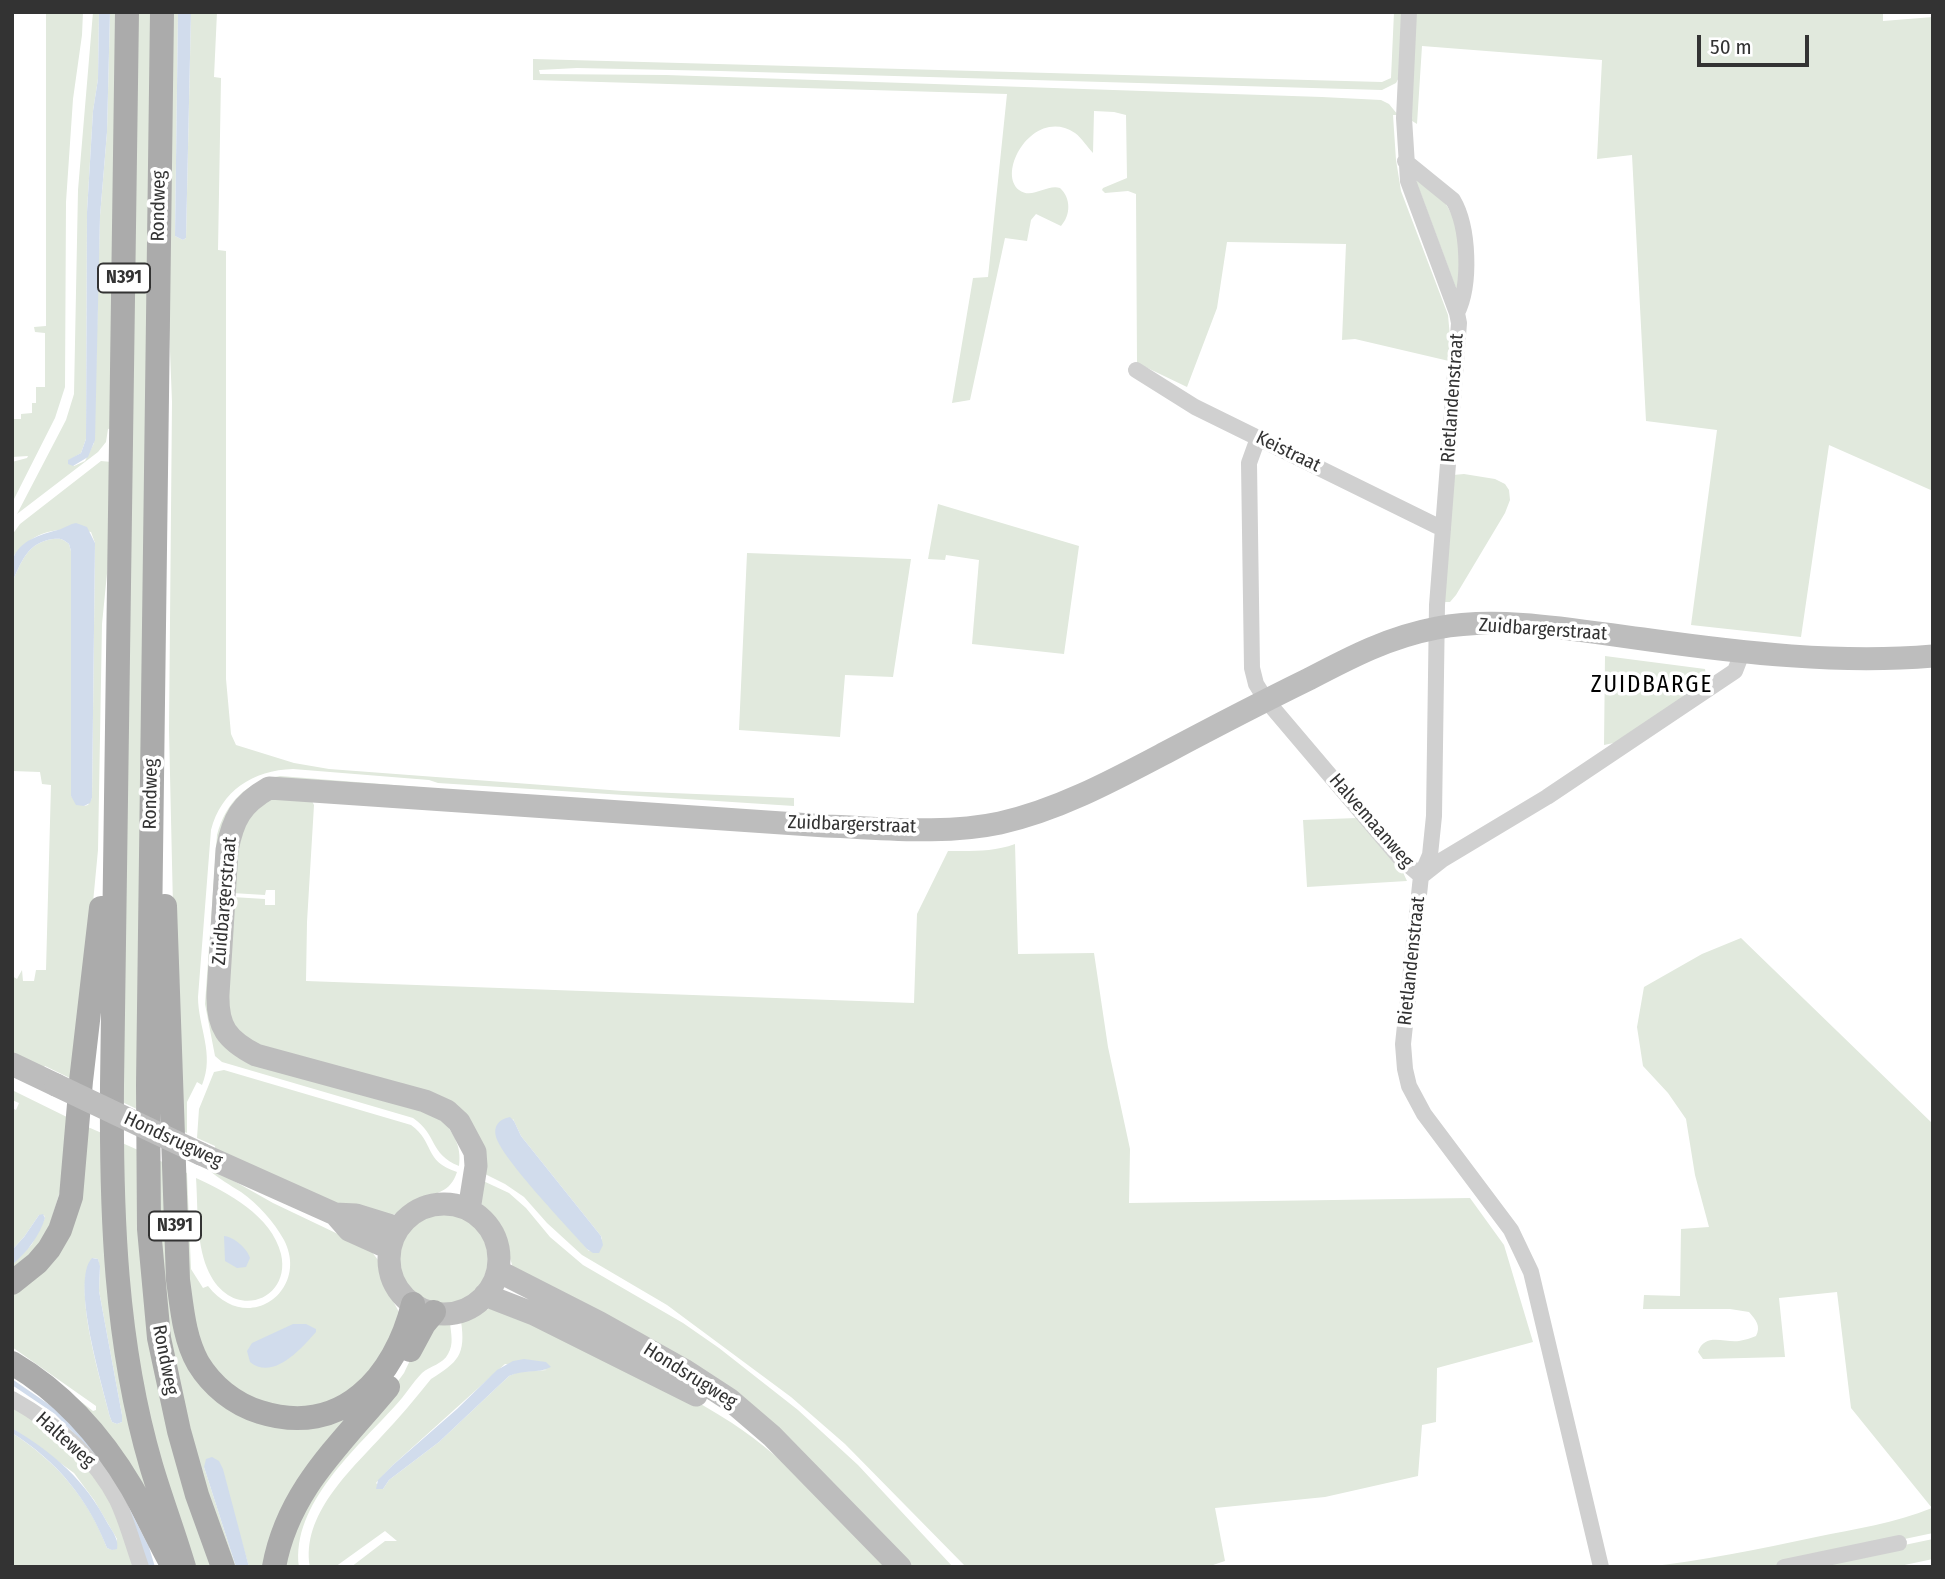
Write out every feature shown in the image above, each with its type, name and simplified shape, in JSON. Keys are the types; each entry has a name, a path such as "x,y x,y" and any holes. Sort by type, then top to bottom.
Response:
{"main road":[{"name":"Rondweg","path":"127,12 112,1155 114,1227 123,1327 138,1408 151,1464 184,1567"},
{"name":"Rondweg","path":"162,12 147,1168 159,1338 179,1431 197,1494 223,1567"},
{"name":"N391","path":"152,791 164,893 169,976 178,1280 188,1339 198,1362 213,1383 250,1409 293,1419 317,1417 341,1409 362,1394 397,1351 406,1331 424,1308"},
{"name":"N391","path":"12,1283 37,1264 49,1249 60,1230 71,1197 92,978 116,799"},
{"path":"274,1567 285,1525 297,1499 326,1458 393,1381 424,1324 424,1308"},
{"path":"12,1363 55,1393 90,1429 131,1488 173,1567"}],"street":[{"name":"Rietlandenstraat","path":"1409,12 1404,118 1405,161 1417,208 1457,313 1459,337 1443,529 1434,816 1430,855 1421,876 1403,1044 1405,1069 1409,1086 1424,1114 1511,1230 1531,1272 1601,1567"},
{"name":"Rietlandenstraat","path":"1405,161 1454,200 1458,208 1464,233 1466,271 1463,302 1457,313"},
{"name":"Keistraat","path":"1136,370 1195,407 1443,529"},
{"name":"Halvemaanweg","path":"1258,438 1250,463 1252,668 1256,684 1266,700 1400,858 1421,876 1442,860 1547,797 1735,671 1742,653"},
{"name":"Zuidbargerstraat","path":"469,1210 476,1166 475,1152 459,1122 435,1104 256,1055 240,1046 223,1029 219,1017 218,995 227,850 231,828 240,810 253,797 269,788 826,826 965,827 997,823 1027,815 1094,789 1379,643 1438,628 1516,624 1742,653 1827,657 1933,656"},
{"name":"Hondsrugweg","path":"12,1064 335,1214 356,1215 393,1238"},
{"path":"446,1204 456,1188 469,1144"},
{"path":"446,1204 469,1210 483,1221 493,1234 498,1250 498,1271 485,1295 461,1310 444,1314 424,1308 401,1292 393,1279 389,1264 393,1238 422,1209 430,1205 446,1204"},
{"name":"Hondsrugweg","path":"498,1271 600,1322 711,1387 745,1411 849,1512 901,1567"},
{"name":"Hondsrugweg","path":"485,1295 534,1314 685,1388 795,1460"},
{"name":"Halteweg","path":"12,1399 52,1424 93,1464 118,1502 141,1567"},
{"path":"1784,1567 1899,1543"}],"shaded area":[{"path":"46,12 83,12 73,99 66,202 65,387 55,418 12,503 12,462 28,456 12,457 12,419 21,419 21,414 32,413 32,403 36,403 36,387 45,387 45,333 35,332 34,327 46,326"},
{"path":"93,12 99,12 98,79 93,111 87,212 86,439 81,453 68,461 74,466 85,461 94,443 100,216 107,132 110,12 117,12 113,428 108,429 106,442 98,452 17,514 66,420 74,394 78,190"},
{"path":"135,12 154,12 139,1110 120,1101"},
{"path":"170,12 178,12 175,236 183,240 186,238 191,12 217,12 214,77 221,78 218,250 226,251 226,679 231,734 236,745 294,763 329,769 623,791 794,798 794,806 438,783 429,780 293,769 278,770 252,778 222,804 211,830 198,997 207,1062 202,1085 197,1082 187,1102 187,1133 178,1129 169,730 172,402 167,274"},
{"path":"1394,12 1405,12 1401,74 1396,83 1382,90 720,71 577,68 539,70 540,74 666,75 1322,97 1381,100 1389,104 1398,115 1393,115 1401,191 1448,315 1449,361 1355,339 1342,340 1346,244 1227,242 1217,308 1187,387 1137,363 1136,194 1128,191 1105,193 1102,190 1127,178 1126,115 1094,111 1093,153 1075,133 1060,127 1046,128 1033,134 1023,145 1012,170 1013,181 1024,193 1060,188 1068,202 1067,217 1061,226 1036,214 1031,220 1027,241 1005,238 970,400 952,403 973,278 988,277 1007,94 533,80 533,59 1382,82 1391,78"},
{"path":"1412,12 1883,12 1883,21 1933,17 1933,491 1829,445 1801,637 1691,625 1717,430 1646,421 1632,155 1597,159 1602,60 1422,46 1417,124 1409,119"},
{"path":"1412,170 1440,193 1460,230 1460,299"},
{"path":"101,461 112,462 113,513 102,624 98,850 76,1081 45,1066 43,1068 12,1055 12,976 17,979 22,970 23,981 34,981 36,970 46,970 51,785 42,784 40,772 12,771 12,583 26,554 37,544 58,539 69,544 71,796 84,806 88,805 92,798 95,543 91,532 57,530 38,536 12,558 12,535 20,524"},
{"path":"1453,475 1495,479 1505,484 1510,500 1456,595 1450,602 1444,602"},
{"path":"938,504 1079,546 1064,654 972,644 979,560 946,555 945,560 928,559"},
{"path":"747,553 911,559 893,677 845,675 840,737 739,730"},
{"path":"1605,656 1705,669 1707,681 1628,740 1604,745"},
{"path":"280,776 419,787 420,790 243,796 215,1029 442,1118 458,1146 459,1166 443,1156 427,1131 413,1118 222,1062 215,1056 205,1004 217,835 226,813 239,795 257,783"},
{"path":"268,798 311,799 314,805 306,981 914,1003 917,914 948,851 990,850 1015,844 1018,954 1094,953 1108,1047 1130,1149 1129,1203 1470,1198 1504,1245 1533,1342 1437,1368 1436,1422 1422,1425 1418,1476 1325,1497 1215,1508 1225,1561 1207,1567 966,1567 845,1444 791,1397 667,1305 582,1255 547,1223 524,1197 481,1172 474,1128 248,1043 227,1020 232,897 265,899 265,905 275,905 275,890 266,890 265,895 232,893 240,824","holes":["513,1119 521,1136 601,1236 602,1239 589,1251 500,1145"]},
{"path":"1357,818 1401,868 1407,881 1307,887 1303,820"},
{"path":"1741,938 1933,1124 1933,1533 1772,1567 1645,1567 1730,1554 1860,1528 1904,1518 1932,1508 1851,1408 1837,1292 1779,1298 1785,1357 1703,1359 1698,1352 1705,1342 1739,1341 1756,1336 1757,1323 1749,1312 1730,1309 1643,1309 1644,1295 1680,1296 1681,1229 1709,1227 1695,1175 1686,1119 1668,1093 1643,1066 1637,1027 1644,987 1702,954"},
{"path":"224,1070 411,1125 424,1138 434,1157 446,1168 457,1172 454,1179 442,1191 417,1200 392,1215 377,1214 330,1201 251,1167 197,1138 199,1109 214,1072"},
{"path":"12,1090 73,1120 58,1222 12,1278 12,1265 32,1244 45,1218 44,1215 39,1215 12,1250 12,1108 16,1110 19,1103 12,1100"},
{"path":"81,1124 104,1134 150,1494 55,1381 93,1411 96,1406 12,1347 12,1290 35,1272","holes":["93,1258 98,1259 99,1291 122,1415 122,1422 117,1424 112,1422 110,1417 86,1311 87,1271"]},
{"path":"120,1142 138,1150 139,1208 212,1567 191,1567 173,1514 133,1345"},
{"path":"156,1159 169,1165 176,1306 235,1408 349,1410 268,1567 249,1567 224,1480 204,1467 236,1567 229,1567 212,1519 166,1327"},
{"path":"211,1168 273,1203 361,1245 378,1260 384,1284 400,1314 383,1365 322,1410 245,1402 196,1348 177,1169 187,1173 191,1269 203,1288 208,1286 224,1301 240,1307 256,1307 271,1301 282,1290 289,1275 290,1258 284,1240 275,1227 253,1202 209,1170"},
{"path":"196,1178 247,1207 276,1240 281,1254 282,1270 277,1284 268,1294 257,1300 243,1301 230,1296 217,1285 203,1257"},
{"path":"479,1179 509,1193 526,1208 550,1237 583,1265 683,1323 798,1410 858,1465 953,1567 911,1567 795,1447 513,1268 502,1231 480,1202"},
{"path":"443,1214 460,1218 475,1227 484,1242 488,1259 484,1276 475,1291 460,1300 443,1304 426,1300 411,1291 402,1276 398,1259 402,1242 411,1227 426,1218"},
{"path":"493,1307 615,1360 704,1406 754,1438 774,1455 814,1491 888,1567 351,1567 385,1541 397,1541 385,1531 335,1567 310,1567 309,1548 313,1530 330,1495 431,1379 454,1362 461,1350 461,1321","holes":["505,1364 547,1370 518,1372 509,1376 439,1442 389,1480 383,1489 376,1483"]},
{"path":"450,1323 452,1343 446,1357 418,1377 399,1402 346,1459 316,1499 305,1521 299,1544 299,1567 278,1567 289,1528 404,1373 420,1339 439,1324"},
{"path":"12,1406 54,1436 91,1472 114,1508 136,1567 12,1567 12,1433 43,1456 81,1497 107,1548 113,1550 117,1539 74,1473 12,1428"},
{"path":"1933,1539 1933,1559 1895,1567 1800,1567"}],"water":[{"path":"99,12 110,12 107,132 100,216 95,440 88,457 73,466 68,464 68,460 81,453 86,439 87,212 93,111 98,79"},
{"path":"178,12 191,12 186,238 183,240 175,236"},
{"path":"76,523 87,527 95,543 92,798 90,803 84,806 76,805 71,796 69,544 58,539 37,544 26,554 12,583 13,559 23,545 34,538"},
{"path":"510,1117 521,1136 601,1236 603,1245 599,1253 587,1249 501,1148 495,1133 496,1126 503,1119"},
{"path":"43,1214 45,1218 36,1238 12,1265 12,1250 39,1215"},
{"path":"224,1236 236,1241 246,1250 250,1258 246,1267 237,1268 225,1261"},
{"path":"92,1258 98,1259 100,1266 99,1291 122,1415 122,1422 117,1424 112,1422 110,1417 86,1311 86,1270"},
{"path":"293,1324 306,1324 316,1329 316,1332 295,1354 277,1365 259,1367 250,1362 247,1351 252,1343"},
{"path":"524,1359 546,1362 551,1367 509,1376 439,1442 389,1480 383,1489 376,1489 378,1480 393,1465 497,1370 513,1361"},
{"path":"12,1379 57,1410 104,1459 149,1547 155,1567 149,1567 97,1457 55,1414 12,1385"},
{"path":"12,1428 55,1458 79,1481 114,1533 117,1549 107,1548 80,1497 57,1469 12,1433"},
{"path":"212,1457 219,1461 223,1469 249,1567 236,1567 204,1467 206,1459"}],"district":[{"name":"ZUIDBARGE","path":"1652,686"}]}
